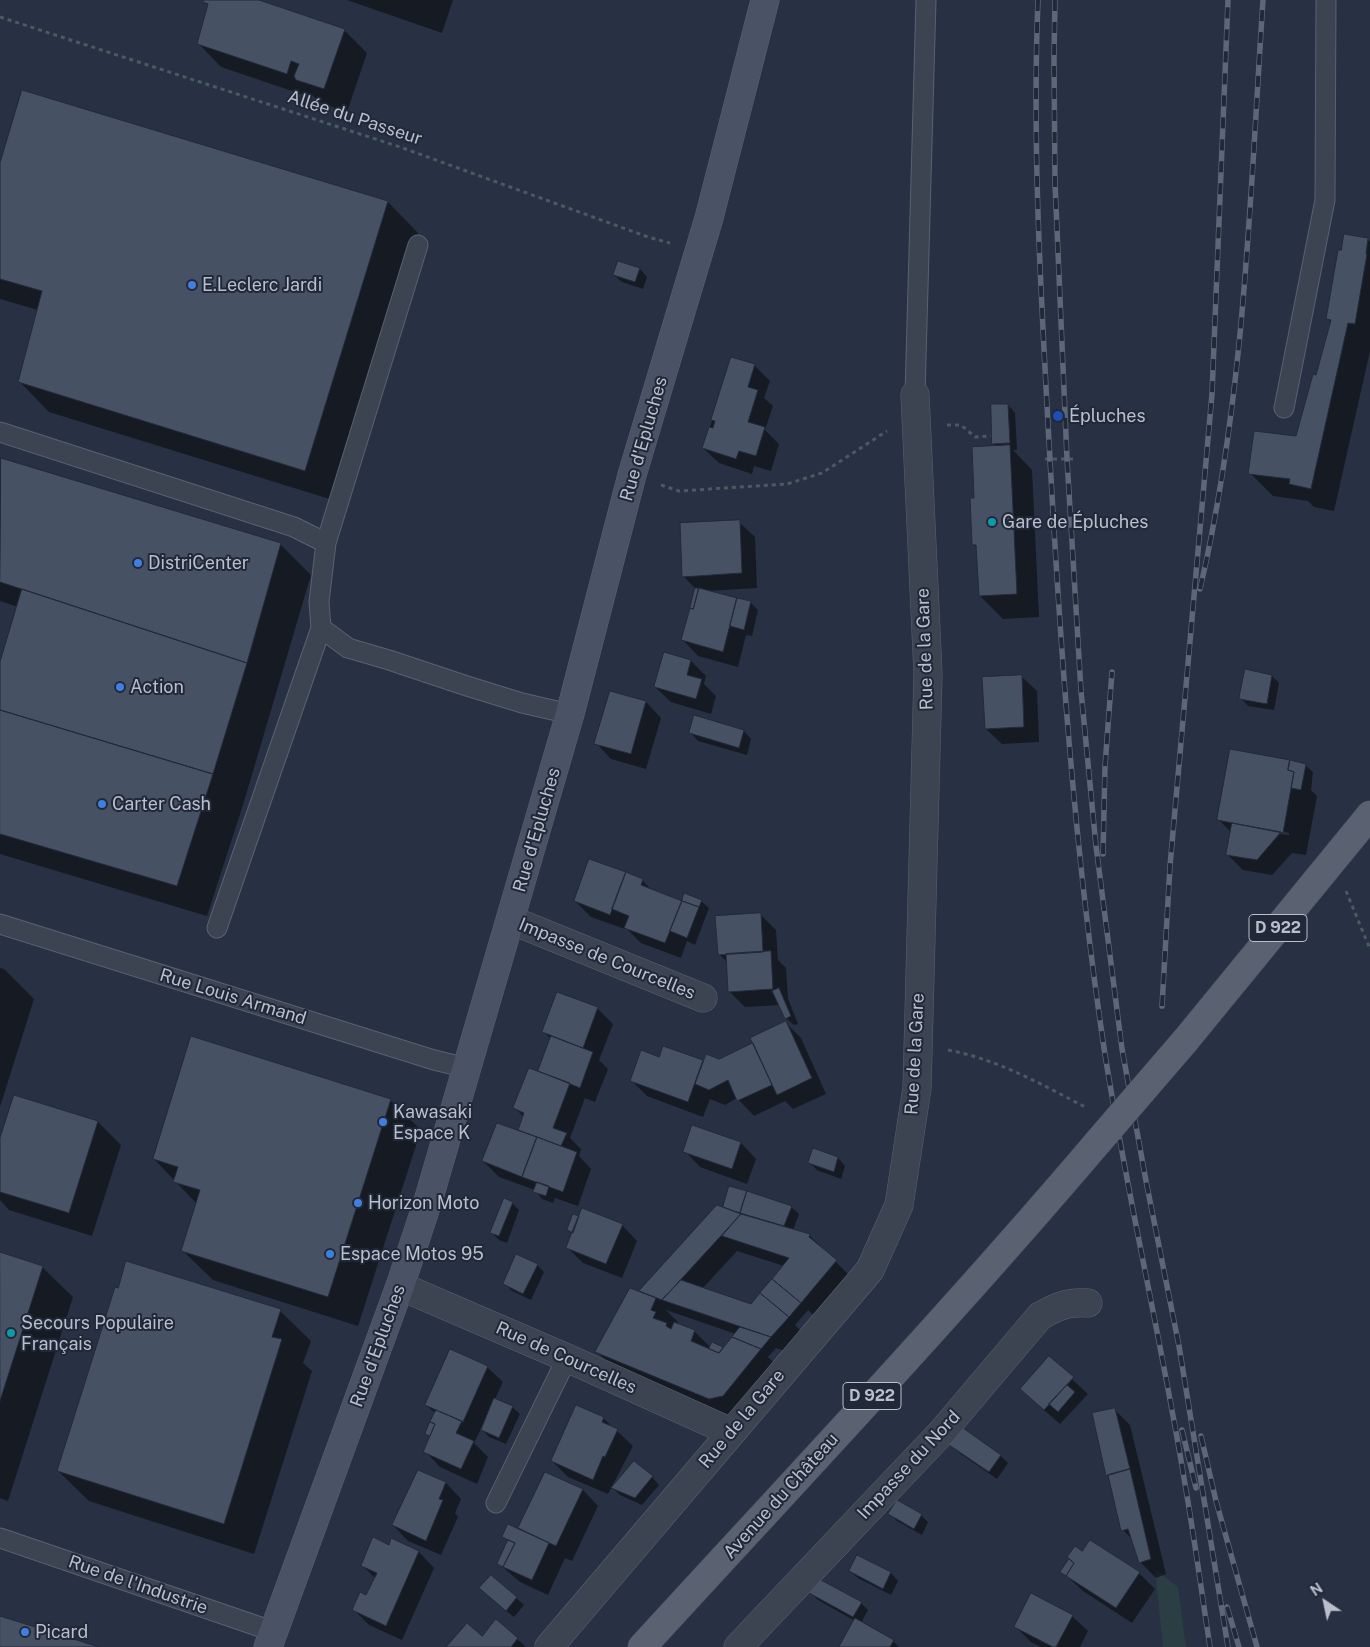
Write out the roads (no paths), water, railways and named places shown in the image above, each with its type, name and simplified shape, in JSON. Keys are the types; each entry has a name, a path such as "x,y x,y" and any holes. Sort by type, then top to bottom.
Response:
{"main road":[{"name":"Avenue du Château","path":"642,1647 1030,1221 1185,1041 1370,815"}],"street":[{"name":"Rue d'Epluches","path":"272,1640 400,1286 428,1201 570,714 632,475 714,200 765,0"},
{"name":"Rue de la Gare","path":"549,1647 870,1270 899,1204 917,1088 928,674 915,395"},
{"name":"Impasse de Courcelles","path":"511,920 703,998"},
{"name":"Rue de Courcelles","path":"400,1286 568,1358 732,1432"},
{"name":"Impasse du Nord","path":"747,1644 941,1433 1040,1316 1058,1306 1072,1302 1088,1303"}],"lane":[{"path":"915,395 926,0"},
{"path":"1284,408 1325,200 1326,0"},
{"path":"218,928 322,628 319,602 326,543 418,245"},
{"path":"0,432 294,527 326,543"},
{"path":"322,628 348,648 522,703 570,714"},
{"name":"Rue Louis Armand","path":"0,924 434,1060 467,1068"},
{"path":"496,1503 568,1358"},
{"name":"Rue de l'Industrie","path":"0,1538 272,1640"}],"railway":[{"path":"1038,0 1036,110 1040,276 1058,594 1076,821 1093,973 1104,1048 1123,1159 1177,1435 1210,1647"},
{"path":"1055,0 1055,183 1067,459 1081,691 1096,846 1122,1049 1179,1346 1228,1647"},
{"path":"1162,1006 1170,866 1212,394 1228,0"},
{"path":"1200,589 1227,443 1244,296 1263,0"},
{"path":"1103,854 1105,766 1112,672"},
{"path":"1182,1430 1196,1488"},
{"path":"1201,1436 1216,1501 1257,1647"},
{"path":"1227,1607 1239,1647"}],"place":[{"name":"E.Leclerc Jardi","path":"192,285"},
{"name":"Épluches","path":"1058,416"},
{"name":"Gare de Épluches","path":"992,522"},
{"name":"DistriCenter","path":"138,563"},
{"name":"Action","path":"120,687"},
{"name":"Carter Cash","path":"102,804"},
{"name":"Kawasaki Espace K","path":"383,1122"},
{"name":"Horizon Moto","path":"358,1203"},
{"name":"Espace Motos 95","path":"330,1254"},
{"name":"Secours Populaire Français","path":"11,1333"},
{"name":"Picard","path":"25,1632"}]}
